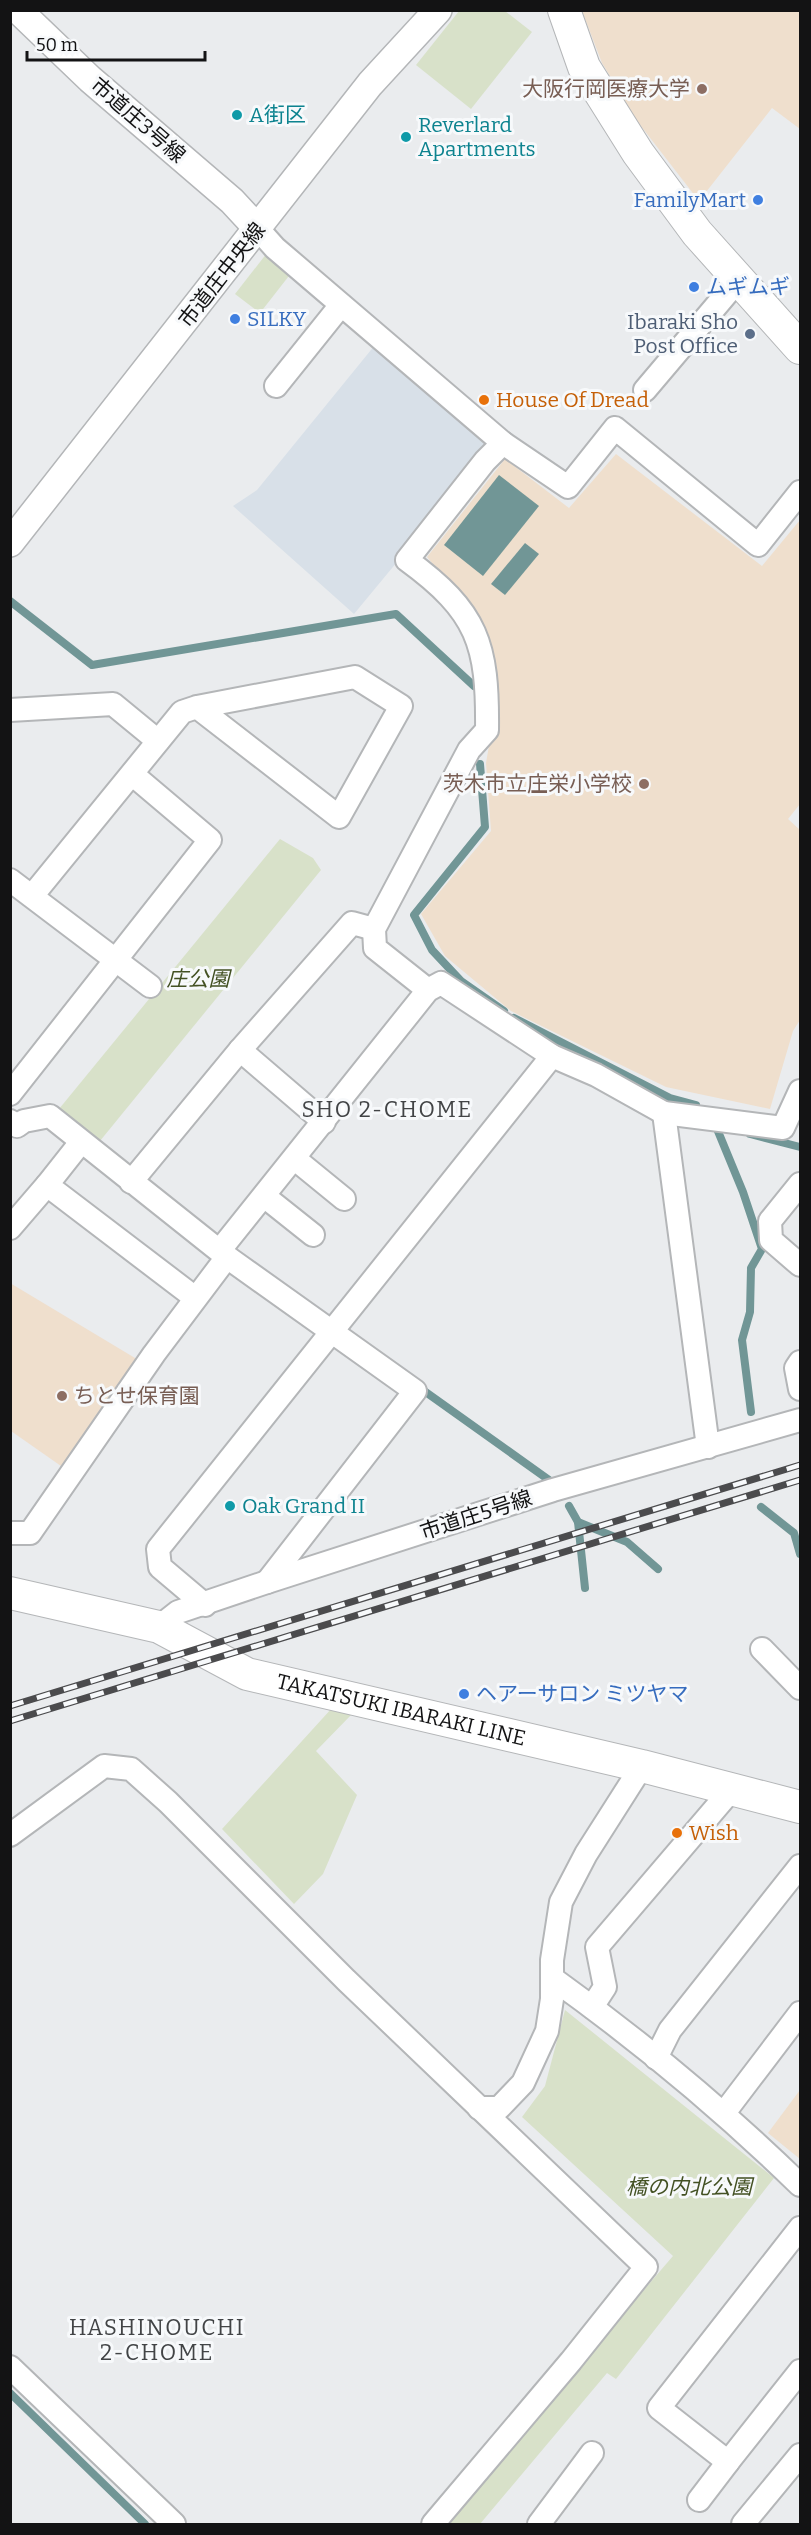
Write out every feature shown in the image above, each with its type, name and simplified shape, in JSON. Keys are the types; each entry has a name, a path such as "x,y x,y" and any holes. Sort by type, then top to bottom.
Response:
{"main road":[{"path":"564,10 584,67 638,153 697,233 801,348"},
{"name":"TAKATSUKI IBARAKI LINE","path":"10,1593 159,1627 247,1674 642,1766 801,1807"}],"street":[{"name":"市道庄3号線","path":"18,10 90,79 232,201 258,230"},
{"name":"市道庄中央線","path":"10,543 258,230 370,84 438,10"},
{"path":"258,230 275,248 503,443 568,488 615,428 759,545 801,492"},
{"path":"645,390 739,279"},
{"path":"276,386 341,305"},
{"path":"428,990 375,948 374,929 469,750 487,730 483,657 473,625 440,584 407,560 485,461 503,443"},
{"path":"32,896 182,712 197,707 356,677 400,706 339,817 197,707"},
{"path":"10,710 113,704 158,741"},
{"path":"10,1094 210,840 132,774"},
{"path":"10,880 150,986"},
{"path":"131,1182 240,1050 352,923 374,929"},
{"path":"10,1533 30,1533 264,1196 428,990 441,983 552,1056 596,1075 664,1113 783,1128 801,1091"},
{"path":"240,1050 324,1122"},
{"path":"205,1605 160,1567 158,1549 329,1332 552,1056"},
{"path":"664,1113 708,1448"},
{"path":"10,1121 17,1126 24,1121 50,1116 223,1253 329,1332 415,1391 267,1582"},
{"path":"10,1228 81,1142"},
{"path":"295,1159 344,1199"},
{"path":"801,1184 770,1221 771,1240 801,1265"},
{"path":"47,1185 194,1298"},
{"path":"264,1196 313,1235"},
{"path":"801,1362 796,1368 801,1389"},
{"name":"市道庄5号線","path":"159,1627 178,1612 205,1605 267,1582 553,1490 801,1420"},
{"path":"762,1649 797,1677"},
{"path":"10,1835 104,1766 131,1769 202,1834 346,1980 646,2267 572,2361 433,2524"},
{"path":"479,2108 499,2108 523,2083 547,2031 561,1902 586,1854 642,1766"},
{"path":"592,2007 605,1987 597,1947 732,1789"},
{"path":"523,2083 543,2027 546,1957 556,1900 576,1864 586,1854"},
{"path":"656,2058 670,2030 801,1866"},
{"path":"552,1978 592,2007 724,2113 801,2186"},
{"path":"724,2113 801,2013"},
{"path":"728,2462 659,2408 801,2228"},
{"path":"10,2367 174,2524"},
{"path":"699,2500 801,2371"},
{"path":"539,2524 592,2453"},
{"path":"745,2524 801,2455"}],"shaded area":[{"name":"大阪行岡医療大学","path":"582,11 800,11 800,129 772,108 699,201 637,121 602,63"},
{"path":"375,345 493,446 354,614 233,506 257,490"},
{"name":"茨木市立庄栄小学校","path":"616,454 762,566 800,520 800,804 788,819 800,830 800,1020 793,1031 770,1109 666,1087 511,1011 445,956 421,914 491,831 486,763 496,705 483,624 427,557 505,459 569,508"},
{"name":"ちとせ保育園","path":"10,1283 140,1361 61,1466 11,1431"},
{"path":"800,2090 800,2159 768,2133"}],"green space":[{"path":"459,11 505,11 532,32 471,109 416,65"},
{"path":"267,253 292,272 260,313 235,294"},
{"name":"庄公園","path":"280,839 313,858 321,870 100,1141 59,1109"},
{"path":"332,1708 353,1713 316,1751 357,1795 323,1874 294,1904 222,1829"},
{"name":"橋の内北公園","path":"565,2010 774,2178 616,2379 607,2373 480,2524 443,2524 673,2256 522,2117 545,2086"}],"water":[{"path":"499,475 539,506 483,576 444,545"},
{"path":"525,543 539,554 505,595 491,584"}],"waterway":[{"path":"10,601 92,665 396,614 474,686"},
{"path":"480,764 485,827 414,915 432,950 461,981 504,1011"},
{"path":"514,1018 670,1098 696,1105"},
{"path":"715,1124 743,1192 762,1249 751,1268 750,1312 742,1340 751,1412"},
{"path":"750,1134 800,1147"},
{"path":"420,1388 556,1485"},
{"path":"569,1506 578,1522 627,1542 658,1569"},
{"path":"761,1507 794,1533 800,1554"},
{"path":"578,1522 585,1588"},
{"path":"10,2393 145,2524"}],"railway":[{"path":"10,1706 800,1465"},
{"path":"10,1721 800,1480"}],"place":[{"name":"大阪行岡医療大学","path":"702,89"},
{"name":"A街区","path":"237,115"},
{"name":"Reverlard Apartments","path":"406,137"},
{"name":"FamilyMart","path":"758,200"},
{"name":"ムギムギ","path":"694,287"},
{"name":"SILKY","path":"235,319"},
{"name":"Ibaraki Sho Post Office","path":"750,334"},
{"name":"House Of Dread","path":"484,400"},
{"name":"茨木市立庄栄小学校","path":"644,784"},
{"name":"ちとせ保育園","path":"62,1396"},
{"name":"Oak Grand II","path":"230,1506"},
{"name":"ヘアーサロン ミツヤマ","path":"464,1694"},
{"name":"Wish","path":"677,1833"}],"district":[{"name":"SHO 2-CHOME","path":"387,1109"},
{"name":"HASHINOUCHI 2-CHOME","path":"157,2340"}]}
